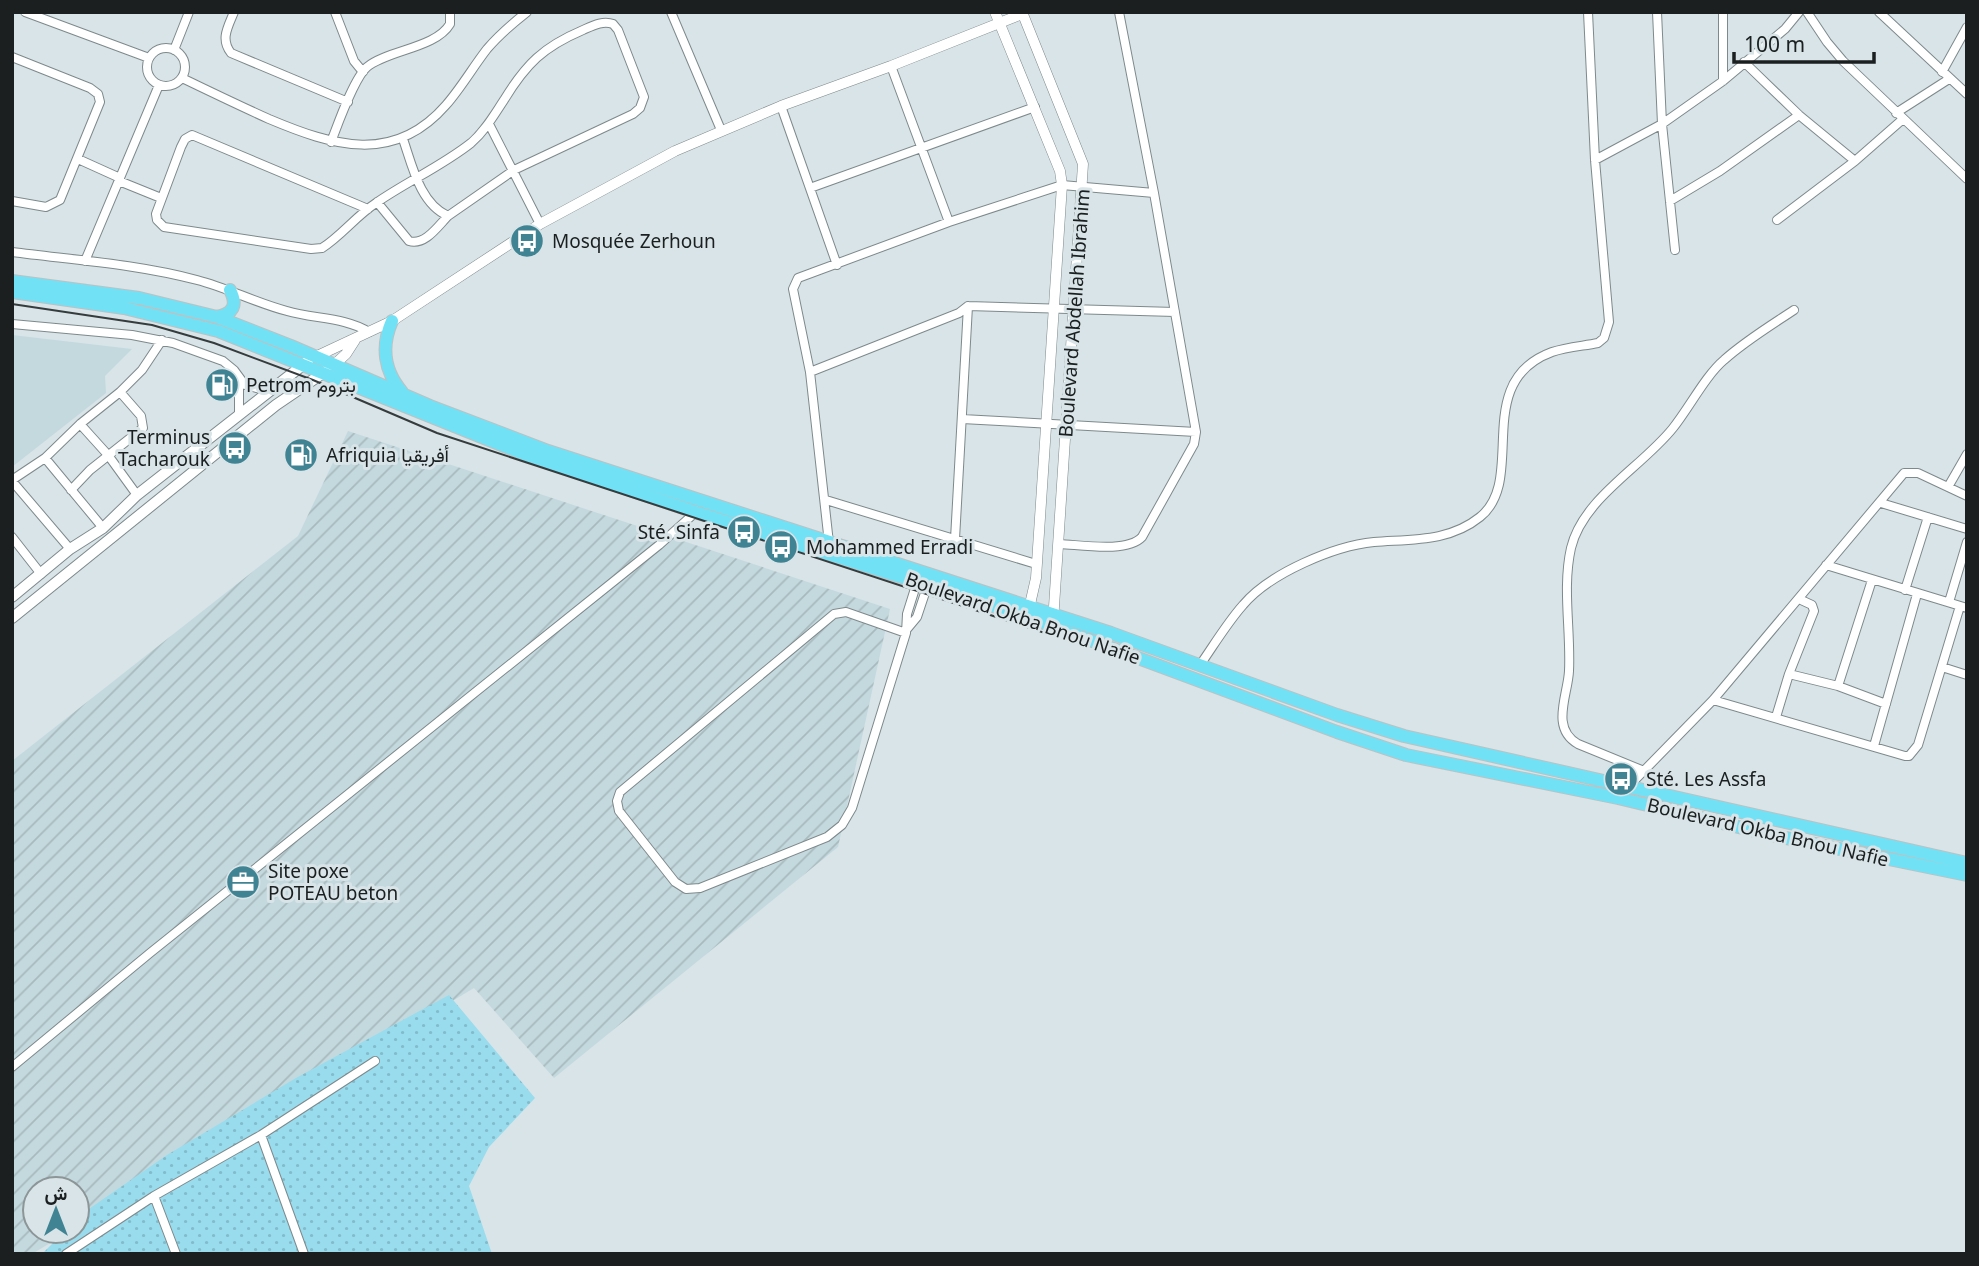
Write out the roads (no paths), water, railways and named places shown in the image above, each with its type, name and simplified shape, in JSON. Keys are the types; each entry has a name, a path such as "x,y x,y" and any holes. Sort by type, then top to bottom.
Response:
{"main road":[{"name":"Boulevard Okba Bnou Nafie","path":"12,281 139,298 216,317 315,357 329,369 513,450 695,512 1053,620 1337,732 1418,758 1618,798 1776,836 1967,875"},
{"path":"216,317 228,314 234,307 230,290"},
{"name":"Boulevard Okba Bnou Nafie","path":"12,292 124,308 218,331 303,365 329,369 548,451 830,543 924,579"},
{"path":"392,321 385,346 387,364 393,381 404,395"},
{"path":"12,597 70,549 103,528 138,495 239,413 315,357"},
{"path":"12,618 276,405 329,369"},
{"name":"Boulevard Okba Bnou Nafie","path":"1053,620 1111,633 1337,715 1404,736 1967,863"},
{"path":"1776,836 1780,821"}],"street":[{"path":"25,12 149,58"},
{"path":"174,50 189,12"},
{"path":"234,12 225,40 231,53 348,102"},
{"path":"335,12 354,61 363,72"},
{"path":"331,142 363,72 375,62 444,32 450,24 450,12"},
{"path":"182,78 271,120 331,142 344,145 377,145 403,139 432,120 447,105 487,49 527,12"},
{"path":"671,12 722,130"},
{"name":"Boulevard Abdellah Ibrahim","path":"995,12 1035,107 1060,172 1062,186 1036,564 1028,612"},
{"path":"1060,544 1122,546 1137,543 1194,444 1196,432 1119,12"},
{"path":"1200,665 1244,603 1279,576 1331,550 1349,545 1450,535 1482,516 1492,503 1501,475 1502,424 1517,377 1551,352 1598,342 1607,331 1609,323 1595,160 1588,12"},
{"path":"1657,12 1662,124 1675,250"},
{"path":"1723,12 1723,81"},
{"path":"1595,160 1662,124 1723,81 1785,29 1799,12"},
{"path":"1807,12 1826,42 1843,61 1967,179"},
{"path":"1879,12 1967,94"},
{"path":"315,357 392,321 540,224 629,174 722,130 1023,13"},
{"name":"Boulevard Abdellah Ibrahim","path":"1023,13 1083,164 1053,620"},
{"path":"368,209 194,135 185,139 156,214 157,220 164,227 311,249 326,245 377,202 473,142 489,124 520,74 541,52 573,34 603,23 610,22 618,30 643,92 643,101 634,114 514,170 448,216 424,240 414,243 409,241 377,202"},
{"path":"1942,72 1967,27"},
{"path":"159,49 174,50 184,62 182,78 172,85 159,85 149,77 149,58 159,49"},
{"path":"12,57 90,88 98,94 100,106 63,194 54,204 41,207 12,201"},
{"path":"1744,62 1799,115 1855,161"},
{"path":"891,66 949,222"},
{"path":"1777,220 1855,161 1900,116 1949,79"},
{"path":"85,261 159,85"},
{"path":"781,106 837,264"},
{"path":"810,188 1035,107"},
{"path":"1670,201 1720,171 1799,115"},
{"path":"489,124 540,224"},
{"path":"403,139 416,178 431,203 448,216"},
{"path":"78,159 161,198"},
{"path":"830,543 810,372 793,289 798,278 949,222 1062,186 1154,193"},
{"path":"12,253 180,276 230,290 288,312 347,323 369,332"},
{"path":"810,372 959,313 968,306 1175,312"},
{"path":"955,539 968,306"},
{"path":"1644,771 1578,744 1570,739 1566,732 1561,711 1569,674 1567,599 1571,548 1580,525 1592,507 1672,429 1722,361 1794,310"},
{"path":"12,324 111,332 162,340 217,358 238,375 245,385 268,391"},
{"path":"70,549 12,480 45,458 80,424 120,392 142,370 162,340"},
{"path":"329,369 346,354 355,340"},
{"path":"238,375 239,413"},
{"path":"71,490 108,455 143,428 141,416 120,392"},
{"path":"962,419 1196,432"},
{"path":"80,424 138,495"},
{"path":"1948,487 1967,454"},
{"path":"45,458 103,528"},
{"path":"1628,787 1713,700 1904,473 1911,472 1967,496"},
{"path":"826,500 1036,564"},
{"path":"12,1067 150,953 608,587 706,502"},
{"path":"1881,503 1967,528"},
{"path":"1905,590 1928,517"},
{"path":"12,537 41,573"},
{"path":"1949,602 1967,542"},
{"path":"1713,700 1905,756 1912,753 1918,745 1964,607 1826,565"},
{"path":"907,631 846,612 834,614 621,792 617,801 619,811 678,885 686,889 700,888 827,837 842,825 852,808 907,631 907,614 924,579"},
{"path":"1838,687 1872,580"},
{"path":"1874,746 1917,594"},
{"path":"1776,717 1788,674 1814,611 1812,606 1799,599"},
{"path":"1942,667 1967,675"},
{"path":"1788,674 1838,687 1886,704"},
{"path":"66,1254 154,1196 261,1135 375,1061"},
{"path":"261,1135 304,1254"},
{"path":"154,1196 176,1254"}],"tram line":[{"path":"12,304 152,325 214,343 313,380 437,433 1057,637"}],"place":[{"name":"Mosquée Zerhoun","path":"527,241"},
{"name":"Petrom بتروم","path":"222,385"},
{"name":"Terminus Tacharouk","path":"235,448"},
{"name":"Afriquia أفريقيا","path":"301,455"},
{"name":"Sté. Sinfa","path":"744,532"},
{"name":"Mohammed Erradi","path":"781,547"},
{"name":"Sté. Les Assfa","path":"1621,779"},
{"name":"Site poxe POTEAU beton","path":"243,882"}]}
